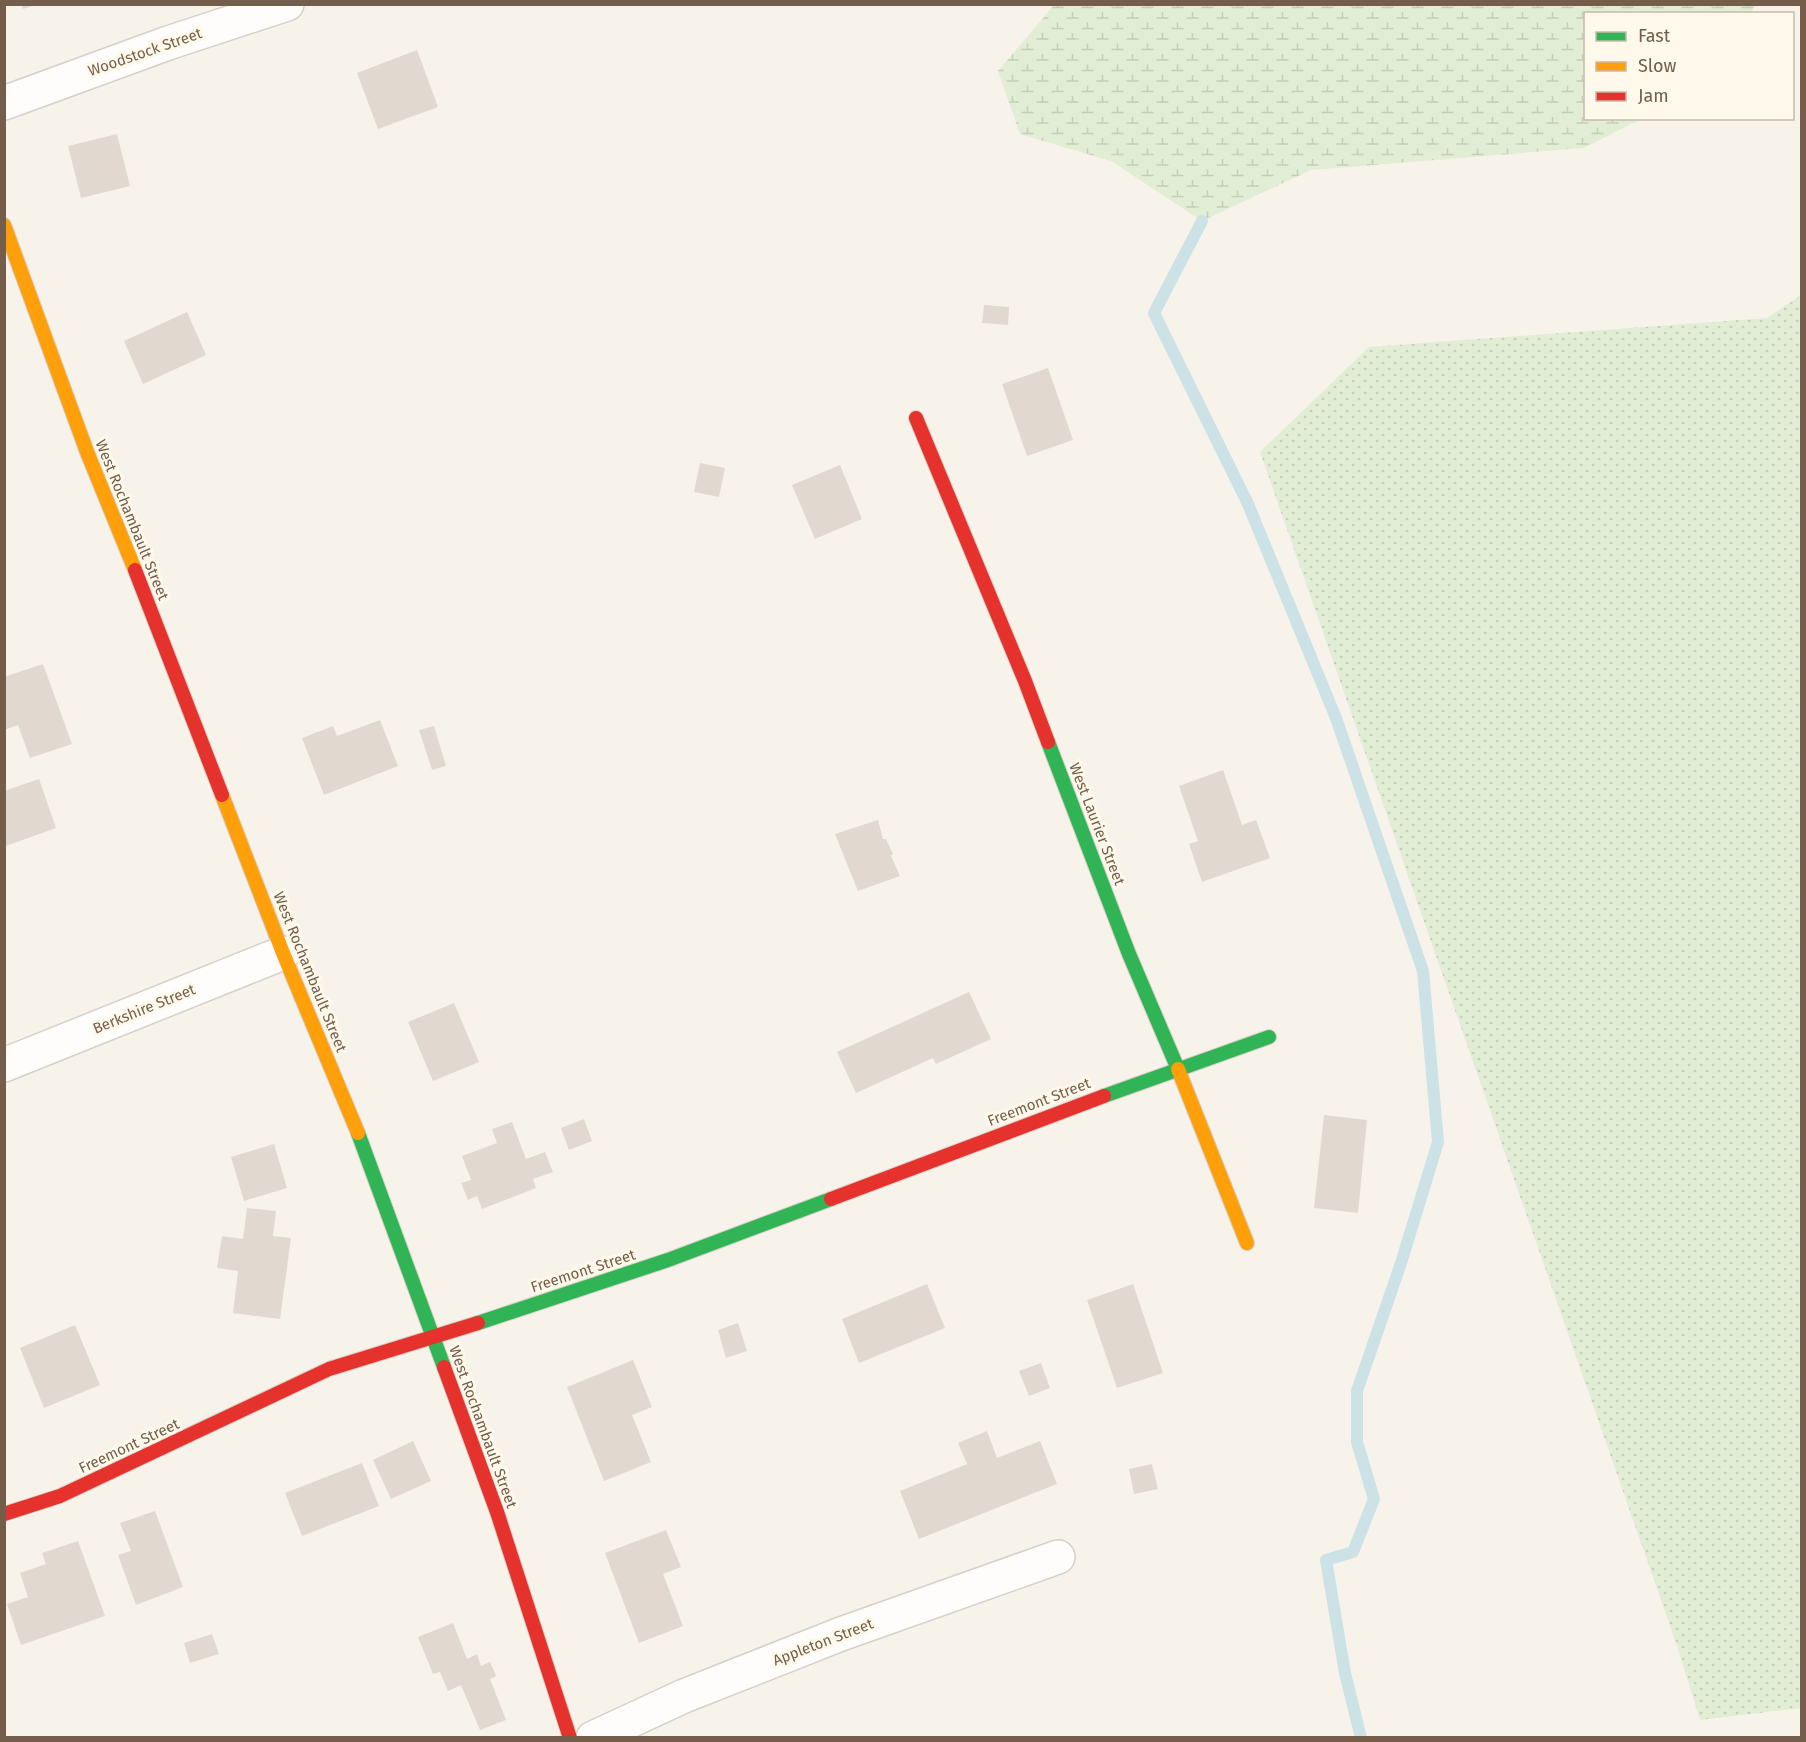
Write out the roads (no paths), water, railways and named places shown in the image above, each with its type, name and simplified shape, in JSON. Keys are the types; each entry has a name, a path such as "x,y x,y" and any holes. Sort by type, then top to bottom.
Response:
{"street":[{"name":"Woodstock Street","path":"4,103 161,45 287,4"},
{"name":"West Rochambault Street","path":"4,225 87,452 284,953 361,1141 497,1512 570,1737"},
{"name":"West Laurier Street","path":"916,418 1025,681 1129,954 1178,1069 1247,1243"},
{"name":"Berkshire Street","path":"4,1065 284,953"},
{"name":"Freemont Street","path":"4,1514 60,1496 329,1369 433,1338 668,1260 1269,1037"},
{"name":"Appleton Street","path":"593,1737 684,1696 841,1634 1058,1557"}],"waterway":[{"path":"1202,221 1154,313 1248,504 1336,718 1423,971 1438,1142 1401,1263 1357,1391 1357,1442 1374,1499 1353,1552 1326,1560 1345,1673 1361,1738"}]}
